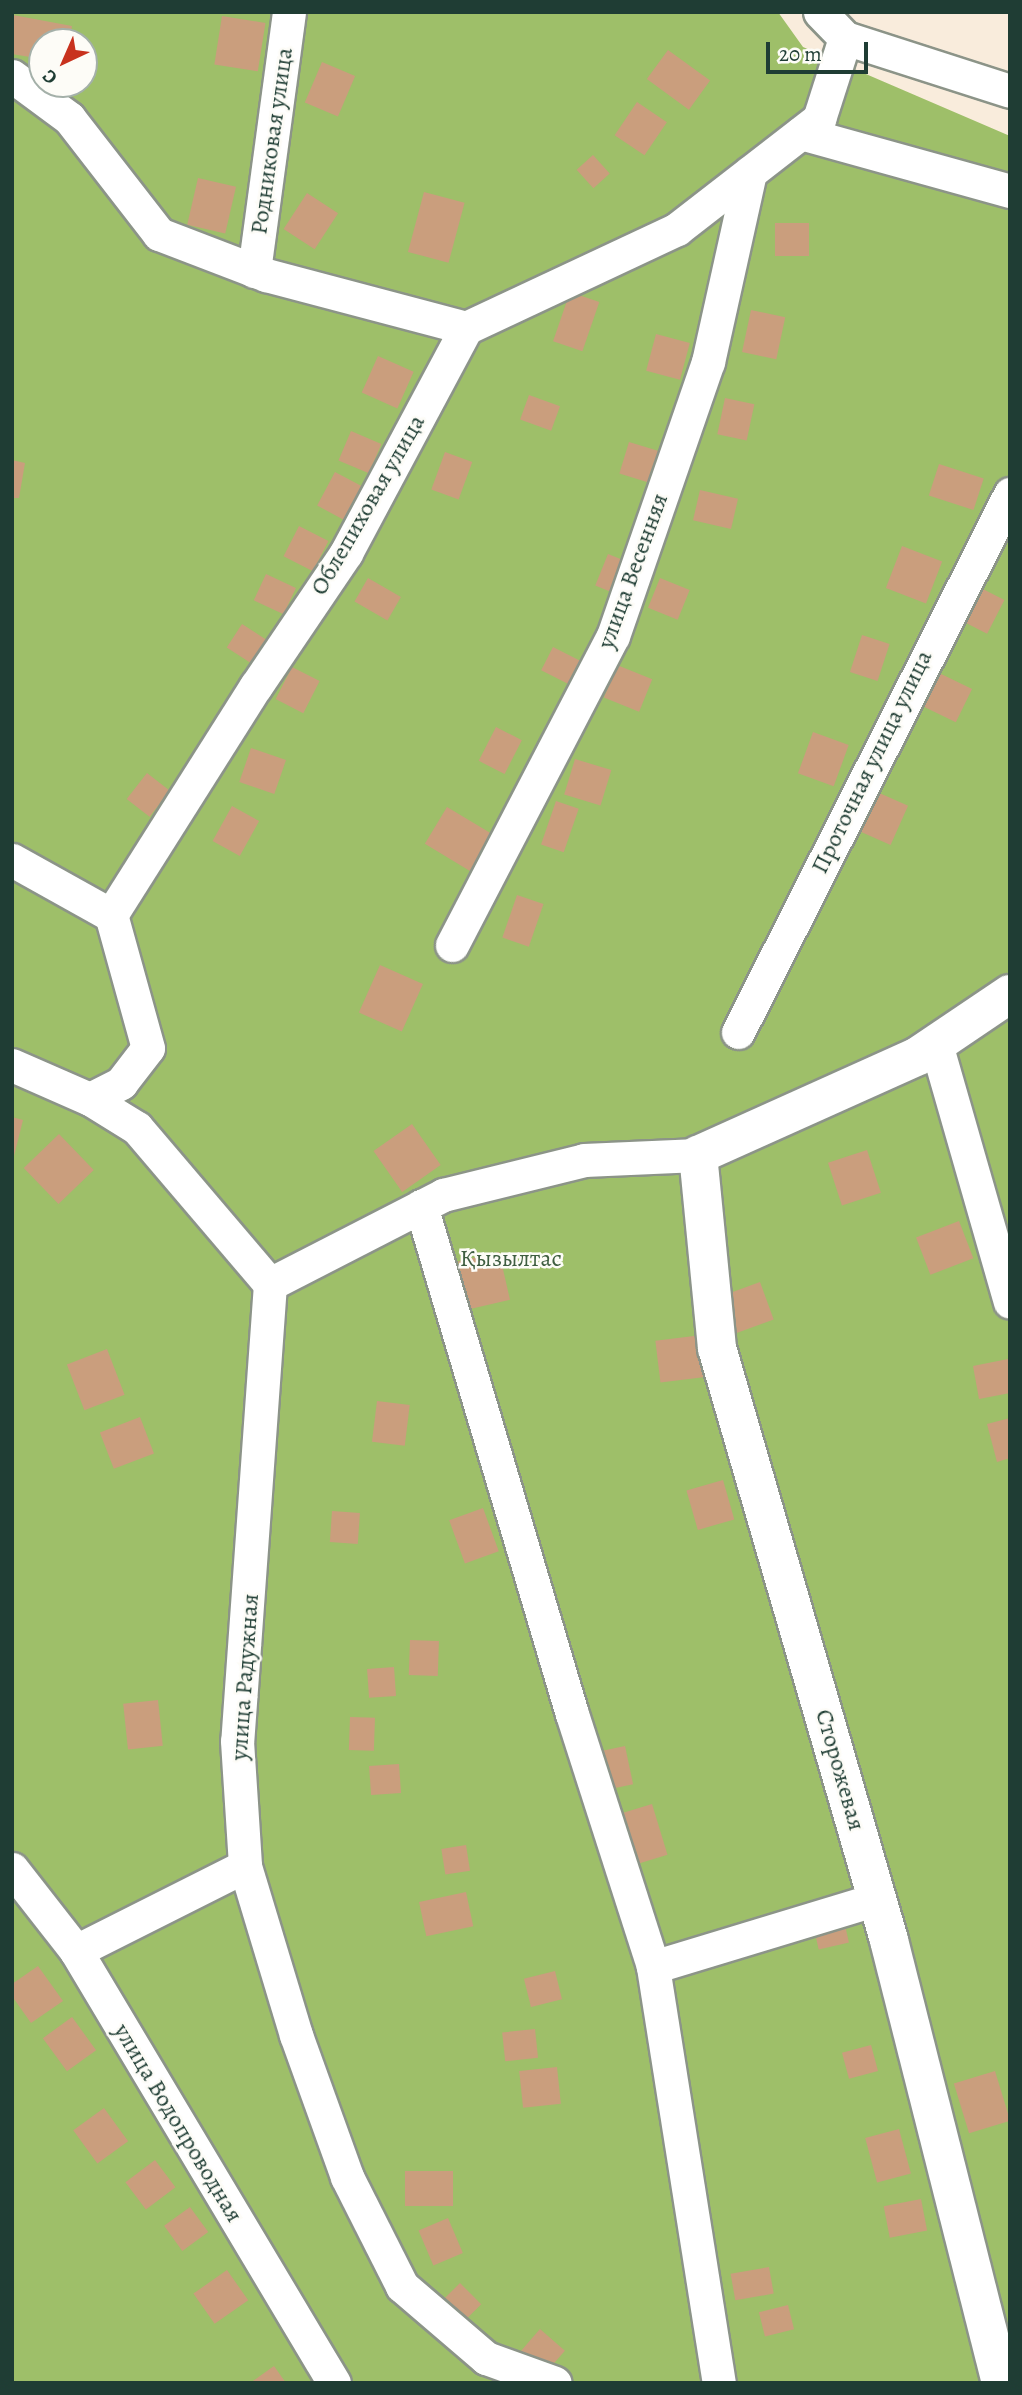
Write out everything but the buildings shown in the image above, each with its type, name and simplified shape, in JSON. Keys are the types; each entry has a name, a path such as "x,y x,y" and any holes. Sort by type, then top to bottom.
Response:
{"street":[{"name":"Родниковая улица","path":"254,271 289,12"},
{"path":"820,12 845,37 1010,91"},
{"path":"12,76 69,117 159,234 254,271 466,328 677,229 750,173 819,119 845,37"},
{"path":"801,133 1010,191"},
{"name":"улица Весенняя","path":"452,945 613,636 708,362 750,173"},
{"name":"Облепиховая улица","path":"111,915 256,686 346,553 466,328"},
{"name":"Проточная улица улица","path":"738,1032 1010,494"},
{"path":"12,860 111,915 148,1048 121,1083 90,1098"},
{"path":"12,1065 90,1098 136,1128 270,1284 443,1195 584,1160 698,1155 936,1044 1010,994"},
{"path":"936,1044 1010,1303"},
{"name":"Сторожевая","path":"698,1155 717,1348 877,1899 1001,2383"},
{"path":"421,1206 572,1714 653,1967 719,2383"},
{"name":"улица Радужная","path":"270,1284 237,1741 245,1866 296,2035 348,2177 402,2286 486,2358 555,2383"},
{"path":"76,1951 245,1866"},
{"name":"улица Водопроводная","path":"12,1869 76,1951 334,2383"},
{"path":"653,1967 877,1899"}],"green space":[{"name":"Қызылтас","path":"12,12 778,12 803,47 1010,136 1010,2383 12,2383"}]}
